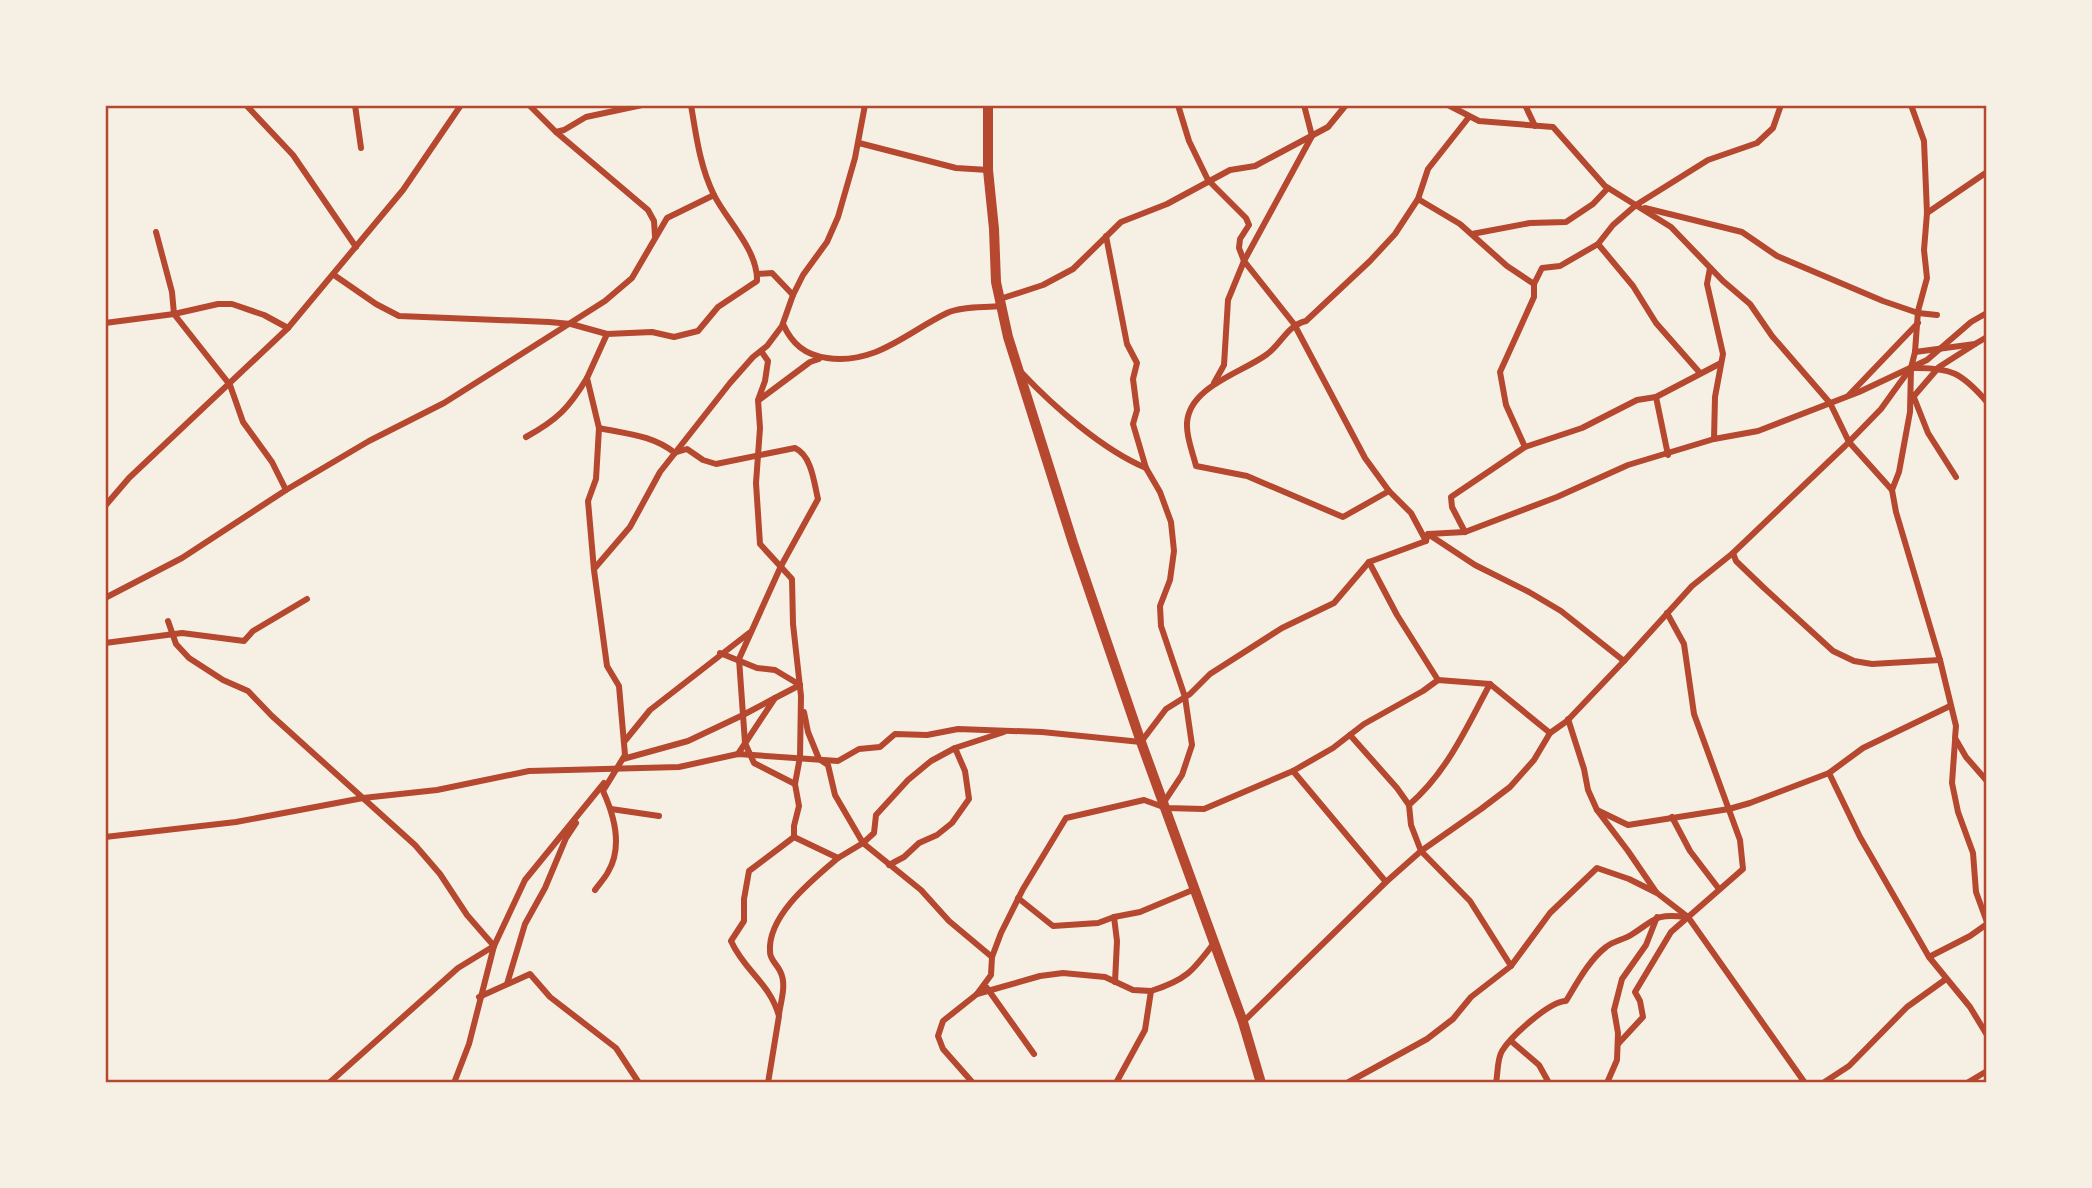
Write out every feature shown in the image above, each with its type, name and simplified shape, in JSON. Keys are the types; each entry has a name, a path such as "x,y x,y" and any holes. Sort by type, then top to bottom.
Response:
{"highway":[{"path":"988,105 988,170 996,282 1018,369 1073,543 1141,742 1243,1022 1261,1083"}],"street":[{"path":"246,105 292,155 356,247"},
{"path":"355,105 361,148"},
{"path":"105,506 129,478 288,328 403,190 461,105"},
{"path":"529,105 556,132 648,210 654,221 655,236"},
{"path":"556,132 586,117 642,105"},
{"path":"334,275 376,304 399,316 570,324 607,334 652,332 674,337 698,331 718,307 757,281 757,274 741,236 714,195 699,152 691,105"},
{"path":"594,570 630,527 660,472 730,383 767,346 783,323 803,275 827,242 838,217 859,143 865,105"},
{"path":"1178,105 1189,141 1208,180 1246,218 1249,225 1238,248 1244,261 1294,324 1365,458 1389,491 1411,513 1427,538 1561,611 1624,662"},
{"path":"1304,105 1312,135 1244,261 1228,300 1224,365 1213,384 1190,408 1186,425 1196,466 1247,476 1343,517 1389,491"},
{"path":"783,323 788,336 813,356 838,360 865,357 906,338 950,311 1001,303 1043,285 1073,269 1121,222 1167,204 1230,170 1255,166 1328,127 1346,105"},
{"path":"1448,105 1479,121 1553,127 1608,188 1671,227 1710,268 1750,304 1772,336 1830,403 1849,442 1892,490 1956,726 1952,782 1958,812 1973,853 1976,892 1987,923 1970,936 1929,957"},
{"path":"1525,105 1535,126"},
{"path":"1525,447 1506,405 1500,372 1534,297 1534,284 1542,268 1560,266 1598,244 1613,225 1636,205 1707,160 1757,143 1773,128 1781,105"},
{"path":"1243,1022 1421,851 1510,786 1534,760 1550,733 1568,719 1624,662 1692,586 1733,553 1881,409 1910,368 1915,352 1918,313 1927,278 1924,250 1927,213 1924,141 1911,105"},
{"path":"1213,384 1242,371 1269,353 1294,324 1306,321 1370,261 1395,234 1418,199 1428,169 1469,117"},
{"path":"859,143 956,169 988,170"},
{"path":"1927,213 1987,172"},
{"path":"1472,234 1530,223 1566,222 1593,204 1608,188"},
{"path":"105,598 182,558 285,490 369,441 444,404 606,301 632,278 667,218 714,195"},
{"path":"1418,199 1460,224 1507,266 1534,284"},
{"path":"1636,205 1742,232 1777,256 1883,301 1918,313 1937,315"},
{"path":"156,232 172,292 174,314 230,385 243,422 272,462 285,490"},
{"path":"1105,236 1127,344 1137,363 1133,379 1137,410 1133,424 1146,468 1160,492 1171,522 1174,551 1170,580 1160,606 1161,626 1185,697 1192,745 1182,775 1165,805"},
{"path":"1598,244 1633,286 1656,323 1700,373"},
{"path":"1710,268 1707,284 1723,354 1715,397 1714,439"},
{"path":"757,274 772,273 793,295"},
{"path":"105,323 232,304 288,328"},
{"path":"105,836 236,822 363,798 438,790 529,771 678,767 738,754 838,761 859,748 880,747 895,734 927,735 958,729 1042,732 1141,742 1166,709 1185,697 1210,674 1257,642 1334,603 1369,562 1427,538 1465,532 1628,465 1714,439 1758,431 1848,397 1927,360 1971,322 1985,314"},
{"path":"1848,397 1918,323"},
{"path":"526,437 553,422 575,399 607,334"},
{"path":"1892,490 1899,472 1913,395 1939,367 1987,337"},
{"path":"1915,352 1975,344"},
{"path":"761,351 768,361 758,400 755,482 760,544 792,579 793,624 800,685 800,757 796,784 799,806 794,837"},
{"path":"758,400 810,362 824,358"},
{"path":"1465,532 1452,507 1451,497 1525,447 1582,428 1637,400 1656,397 1721,363"},
{"path":"1910,368 1939,367 1955,372 1970,383 1987,402"},
{"path":"1910,368 1913,395 1928,433 1956,477"},
{"path":"1018,369 1082,428 1121,458 1146,468"},
{"path":"587,378 599,428 596,479 588,501 594,570 607,666 619,686 625,755 603,791 611,809 616,833 614,859 595,890"},
{"path":"1656,397 1668,455"},
{"path":"599,428 652,438 675,453"},
{"path":"675,453 687,449 703,460 716,464 795,448 801,451 811,470 818,499 781,566 739,659 745,743 754,763 796,784"},
{"path":"1733,553 1736,561 1833,651 1854,661 1872,664 1940,660"},
{"path":"1369,562 1397,615 1438,680"},
{"path":"105,643 182,634 244,641 253,631 307,599"},
{"path":"1618,1044 1643,1017 1635,992 1671,932 1743,869 1740,840 1694,715 1684,644 1667,613"},
{"path":"168,621 176,644 189,658 223,680 248,691 415,845 440,874 467,915 494,946"},
{"path":"624,742 650,709 750,632"},
{"path":"720,653 758,668 775,670 800,685"},
{"path":"986,987 1000,933 1066,818 1144,800 1205,809 1293,771 1438,680 1490,684 1550,733"},
{"path":"1409,805 1426,790 1454,753 1490,684"},
{"path":"622,759 688,741 800,685"},
{"path":"738,754 775,698"},
{"path":"801,700 808,732 819,759 828,765 835,795 863,843 921,890 950,921 992,957"},
{"path":"1597,810 1628,825 1729,809 1750,803 1829,773 1863,748 1950,706"},
{"path":"1568,719 1588,790 1597,810 1657,894"},
{"path":"768,1083 783,988 782,973 769,956 771,932 804,886 874,833 876,814 908,780 932,761 955,748 1005,732"},
{"path":"1350,735 1409,805 1411,825 1421,851 1470,901 1511,966"},
{"path":"1955,738 1966,757 1987,781"},
{"path":"889,865 952,823 969,799 965,771 955,748"},
{"path":"454,1083 469,1044 494,946 525,880 616,769"},
{"path":"1293,771 1386,882"},
{"path":"1829,773 1860,837 1929,957 1970,1007 1987,1035"},
{"path":"507,985 525,924 544,891 566,838 593,798"},
{"path":"611,809 659,816"},
{"path":"1672,817 1690,851 1719,889"},
{"path":"794,837 838,858"},
{"path":"779,1016 770,994 742,964 731,941 744,921 744,899 749,871 794,837"},
{"path":"1347,1083 1427,1039 1453,1019 1471,997 1511,966 1550,913 1597,868 1629,879 1657,894 1688,917 1805,1083"},
{"path":"1018,898 1053,926 1098,923 1114,916 1140,912 1195,889"},
{"path":"1114,916 1117,941 1115,982"},
{"path":"1496,1083 1501,1052 1558,1001 1566,1001 1585,971 1606,946 1629,936 1657,917 1688,917"},
{"path":"1607,1083 1617,1060 1618,1033 1614,1010 1622,979 1647,945 1657,917"},
{"path":"973,1083 943,1049 938,1036 943,1021 986,987 1063,973 1105,977 1133,990 1151,991 1171,985 1192,972 1214,943"},
{"path":"329,1083 458,968 494,946"},
{"path":"479,997 530,974 550,998 616,1048 639,1083"},
{"path":"1823,1083 1849,1066 1907,1007 1946,979"},
{"path":"986,987 1034,1054"},
{"path":"1116,1083 1145,1030 1151,991"},
{"path":"1511,1041 1539,1065 1549,1083"},
{"path":"1968,1083 1987,1070"}]}
